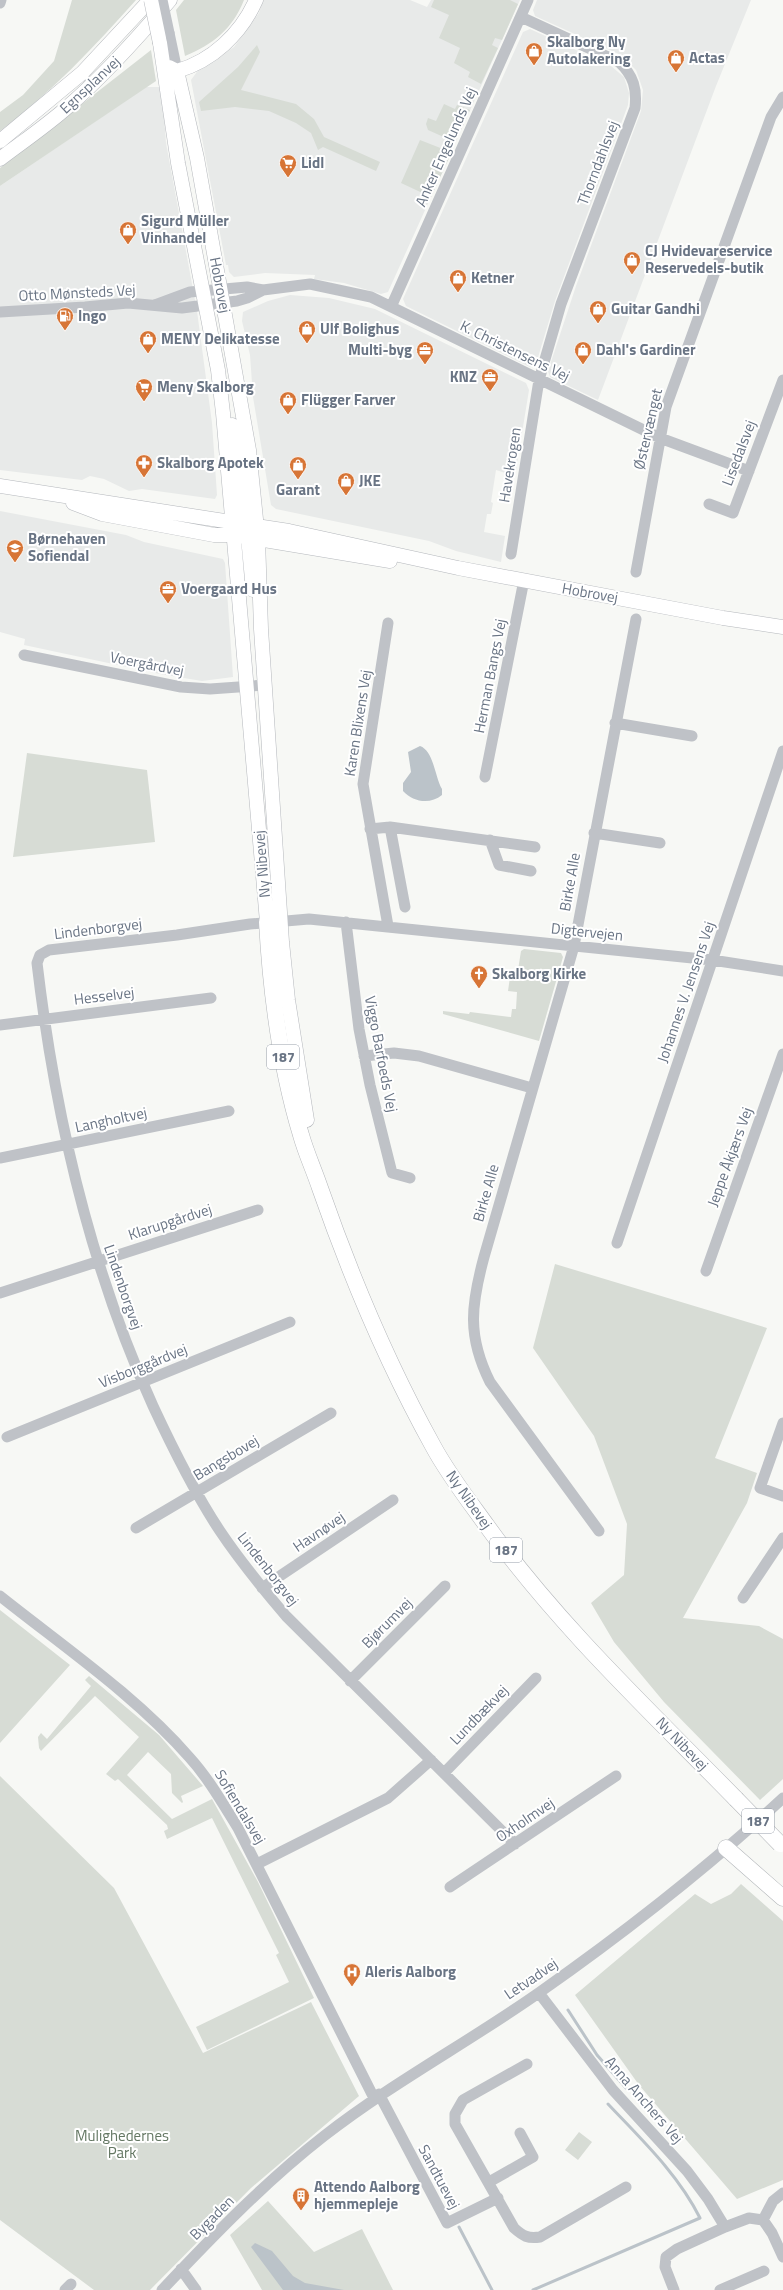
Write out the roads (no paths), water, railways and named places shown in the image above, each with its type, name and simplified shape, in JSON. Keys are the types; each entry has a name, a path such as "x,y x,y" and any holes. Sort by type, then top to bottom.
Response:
{"highway":[{"name":"Ny Nibevej","path":"274,922 275,1009 288,1082 301,1136 342,1254 374,1328 434,1448 488,1528 543,1596 611,1671 782,1846"},
{"name":"Ny Nibevej","path":"307,1120 319,1187"},
{"path":"726,1848 783,1898"}],"main road":[{"name":"Hobrovej","path":"151,0 165,38 164,61 178,163 242,408 249,450 246,530"},
{"name":"Egnsplanvej","path":"0,141 82,73 151,0"},
{"name":"Egnsplanvej","path":"0,159 62,111 97,80 132,44 170,0"},
{"path":"164,61 172,70 177,71 194,66 226,43 244,24 256,0"},
{"name":"Hobrovej","path":"177,71 197,158 213,297 218,370 246,530"},
{"name":"Hobrovej","path":"0,486 53,496 114,502 398,562 458,568"},
{"name":"Hobrovej","path":"53,496 102,514 214,535 246,530 298,538 344,542 458,568 723,618 783,627"},
{"name":"Ny Nibevej","path":"246,530 261,629 265,684 274,922"},
{"name":"Ny Nibevej","path":"246,530 247,686 274,922 307,1120"},
{"name":"Hobrovej","path":"723,618 783,634"}],"street":[{"name":"Hobrovej","path":"162,0 165,38 177,71"},
{"name":"Anker Engelunds Vej","path":"391,307 528,0"},
{"name":"Thorndahlsvej","path":"521,17 620,62 628,71 636,93 635,108 561,304 539,380"},
{"name":"Østervænget","path":"636,572 666,407 765,132 771,117 783,97"},
{"name":"K. Christensens Vej","path":"213,297 248,298 263,290 310,284 371,297 660,438 749,472"},
{"name":"Otto Mønsteds Vej","path":"0,312 85,308 128,303 155,305 180,295 213,297"},
{"name":"Havekrogen","path":"511,554 539,380"},
{"name":"Lisedalsvej","path":"709,504 733,512 783,380"},
{"name":"Herman Bangs Vej","path":"485,777 524,580"},
{"name":"Birke Alle","path":"599,1530 490,1382 480,1361 474,1340 472,1321 474,1300 484,1257 574,946 594,833 636,619"},
{"name":"Karen Blixens Vej","path":"388,623 363,784 388,926"},
{"name":"Voergårdvej","path":"24,655 181,687 210,688 265,684"},
{"path":"615,723 692,736"},
{"name":"Johannes V. Jensens Vej","path":"617,1243 783,750"},
{"path":"370,829 390,827 535,847"},
{"path":"390,827 405,907"},
{"path":"594,833 660,843"},
{"path":"490,840 499,865 530,871"},
{"name":"Digtervejen","path":"274,922 309,919 388,926 712,960 783,971"},
{"name":"Lindenborgvej","path":"274,922 49,950 40,955 37,963 43,1019 66,1145 97,1261 143,1383 168,1438 196,1493 220,1532 262,1588 286,1616 350,1682 515,1844"},
{"name":"Viggo Barfoeds Vej","path":"346,922 359,1029 392,1173 410,1178"},
{"name":"Hesselvej","path":"0,1025 211,998"},
{"path":"364,1056 394,1053 419,1056 532,1088"},
{"name":"Jeppe Åkjærs Vej","path":"706,1270 783,1054"},
{"name":"Langholtvej","path":"0,1158 229,1111"},
{"name":"Klarupgårdvej","path":"0,1293 258,1210"},
{"name":"Visborggårdvej","path":"7,1436 143,1383 290,1322"},
{"name":"Bangsbovej","path":"136,1528 330,1413"},
{"path":"783,1423 760,1488 783,1496"},
{"name":"Havnøvej","path":"262,1588 393,1500"},
{"path":"742,1598 783,1538"},
{"name":"Bjørumvej","path":"350,1682 445,1586"},
{"name":"Sofiendalsvej","path":"0,1596 138,1706 191,1758 220,1798 257,1864 377,2096"},
{"name":"Lundbækvej","path":"444,1773 536,1678"},
{"path":"257,1864 388,1798 431,1760"},
{"name":"Oxholmvej","path":"450,1887 616,1776"},
{"name":"Letvadvej","path":"284,2168 377,2096 539,1993 613,1938 726,1848 783,1798"},
{"name":"Anna Anchers Vej","path":"539,1993 613,2090 687,2171 708,2199 725,2227"},
{"path":"527,2064 463,2100 455,2114 455,2124 514,2228 522,2235 531,2238 540,2237 626,2187"},
{"name":"Sandtuevej","path":"377,2096 447,2223 498,2198"},
{"path":"489,2182 533,2157 520,2133"},
{"name":"Bygaden","path":"162,2290 181,2269 284,2168"},
{"path":"763,2220 772,2201 783,2193"},
{"path":"674,2290 665,2267 666,2257 677,2249 725,2227 749,2218 763,2220 772,2233 783,2255"},
{"path":"181,2269 196,2290"},
{"path":"720,2290 764,2271"}],"waterway":[{"path":"568,2010 597,2055 626,2088"},
{"path":"533,2290 700,2218 691,2202 670,2172 608,2104"},
{"path":"459,2227 492,2290"}],"place":[{"name":"Skalborg Ny Autolakering","path":"534,66"},
{"name":"Actas","path":"676,73"},
{"name":"Lidl","path":"288,178"},
{"name":"Sigurd Müller Vinhandel","path":"128,245"},
{"name":"CJ Hvidevareservice Reservedels-butik","path":"632,275"},
{"name":"Ketner","path":"458,293"},
{"name":"Guitar Gandhi","path":"598,324"},
{"name":"Ingo","path":"65,331"},
{"name":"Ulf Bolighus","path":"307,344"},
{"name":"MENY Delikatesse","path":"148,354"},
{"name":"Multi-byg","path":"425,365"},
{"name":"Dahl's Gardiner","path":"583,365"},
{"name":"KNZ","path":"490,392"},
{"name":"Meny Skalborg","path":"144,402"},
{"name":"Flügger Farver","path":"288,415"},
{"name":"Skalborg Apotek","path":"144,478"},
{"name":"Garant","path":"298,480"},
{"name":"JKE","path":"346,496"},
{"name":"Børnehaven Sofiendal","path":"15,563"},
{"name":"Voergaard Hus","path":"168,604"},
{"name":"Skalborg Kirke","path":"479,989"},
{"name":"Aleris Aalborg","path":"352,1987"},
{"name":"Attendo Aalborg hjemmepleje","path":"301,2211"}],"park label":[{"name":"Mulighedernes Park","path":"122,2144"}]}
